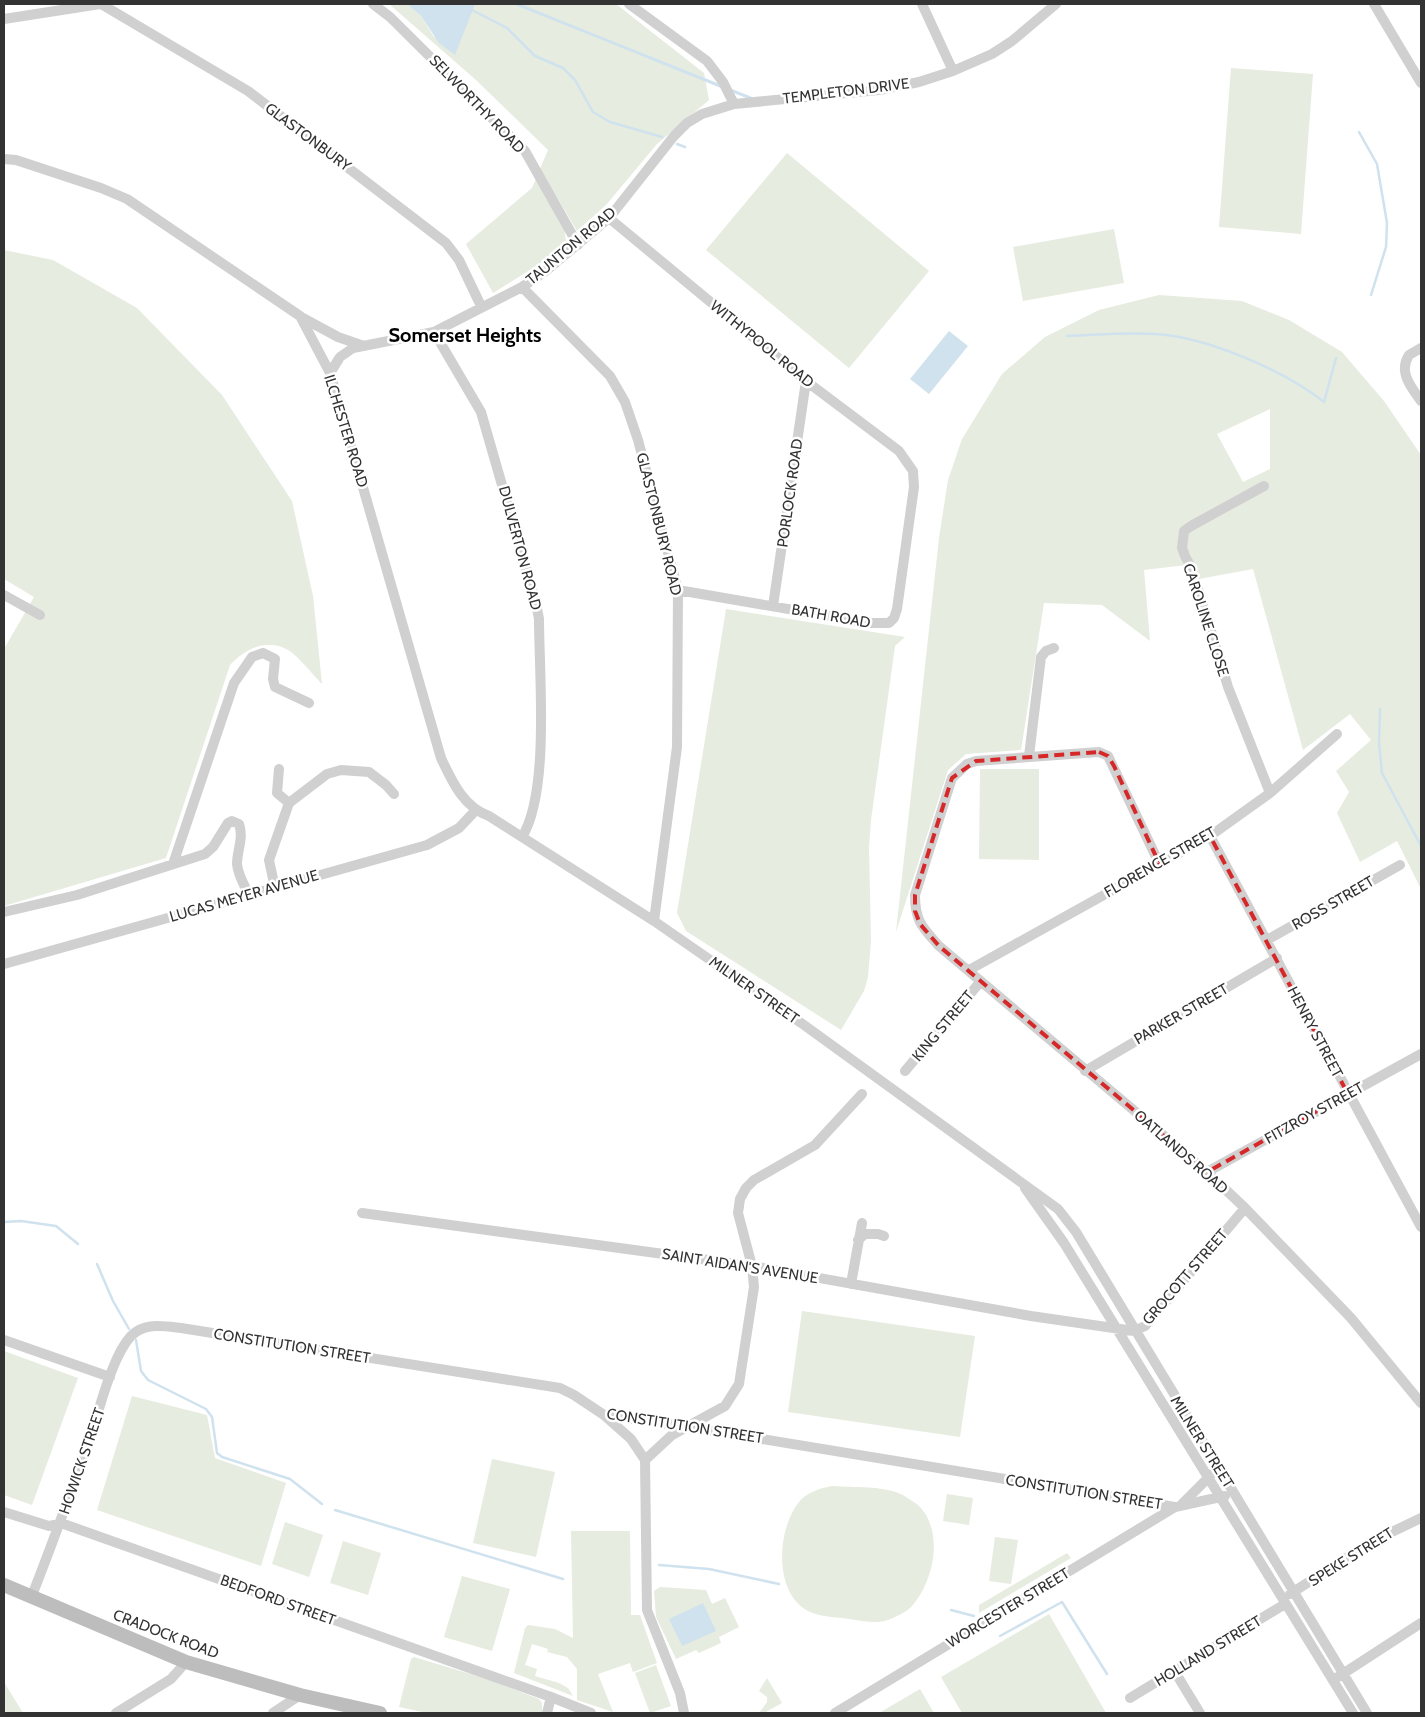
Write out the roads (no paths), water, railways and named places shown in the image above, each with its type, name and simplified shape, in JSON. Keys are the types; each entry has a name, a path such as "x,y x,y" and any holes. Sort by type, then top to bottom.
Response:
{"main road":[{"name":"CRADOCK ROAD","path":"4,1585 186,1662 300,1695 380,1713"}],"street":[{"path":"4,19 100,4"},
{"name":"GLASTONBURY","path":"100,4 248,91 446,243 459,260 481,306"},
{"name":"SELWORTHY ROAD","path":"373,4 390,17 513,137 536,169 578,245"},
{"path":"630,4 707,61 723,82 734,104"},
{"path":"922,4 953,71"},
{"name":"TEMPLETON DRIVE","path":"734,104 879,90 920,82 976,62 1012,41 1056,4"},
{"path":"1374,4 1421,83"},
{"name":"TAUNTON ROAD","path":"330,373 345,352 361,345 434,332 481,306 522,287 547,270 609,218 687,123 702,114 734,104"},
{"name":"ILCHESTER ROAD","path":"4,159 16,160 101,188 127,199 300,316 330,373 441,758 456,787 476,811"},
{"name":"WITHYPOOL ROAD","path":"609,218 806,381 899,451 913,471"},
{"name":"GLASTONBURY ROAD","path":"522,287 610,376 625,402 638,440 678,590 677,747 654,921"},
{"path":"300,316 338,337 361,345"},
{"name":"DULVERTON ROAD","path":"434,332 481,412 539,619 540,753 534,813 522,837"},
{"path":"1421,348 1408,355 1404,368 1407,380 1421,401"},
{"name":"PORLOCK ROAD","path":"774,606 806,381"},
{"name":"BATH ROAD","path":"678,590 881,624 890,623 897,609 914,487 913,471"},
{"name":"CAROLINE CLOSE","path":"1264,486 1184,531 1182,548 1192,570 1228,688 1270,793"},
{"path":"4,594 40,615"},
{"path":"1054,648 1046,651 1041,656 1029,756 1099,752 1108,756 1159,863"},
{"path":"173,864 234,683 252,657 263,653 272,656 275,659 273,679 275,687 309,703"},
{"name":"FLORENCE STREET","path":"969,970 1210,836 1270,793 1337,734"},
{"name":"OATLANDS ROAD","path":"1029,756 976,761 967,764 952,778 915,894 915,911 920,924 939,946 1207,1172 1245,1208 1351,1318 1421,1402"},
{"path":"279,769 277,793 289,803"},
{"path":"275,888 269,860 289,803 327,774 341,770 369,772 394,794"},
{"name":"MILNER STREET","path":"476,811 489,816 654,921 804,1025 1022,1184 1047,1200 1068,1219 1218,1470 1295,1591 1367,1713"},
{"name":"LUCAS MEYER AVENUE","path":"4,964 427,845 459,828 476,811"},
{"path":"4,912 77,894 210,851 228,823 236,821 241,830 242,837 237,863 238,871 249,895"},
{"name":"HENRY STREET","path":"1210,836 1421,1227"},
{"name":"ROSS STREET","path":"1267,940 1400,864"},
{"name":"PARKER STREET","path":"1085,1071 1277,958"},
{"name":"KING STREET","path":"905,1071 981,981"},
{"name":"FITZROY STREET","path":"1207,1172 1421,1054"},
{"path":"645,1460 672,1435 725,1406 739,1384 754,1287 752,1266 738,1213 746,1188 759,1176 815,1146 862,1094"},
{"name":"MILNER STREET","path":"1022,1184 1064,1243 1353,1713"},
{"name":"GROCOTT STREET","path":"1117,1329 1134,1331 1145,1326 1245,1208"},
{"name":"SAINT AIDAN'S AVENUE","path":"362,1213 752,1266 1117,1329"},
{"path":"851,1284 862,1223"},
{"path":"858,1240 865,1234 884,1236"},
{"name":"CONSTITUTION STREET","path":"141,1328 152,1326 181,1328 560,1388 604,1415 1178,1505"},
{"name":"HOWICK STREET","path":"31,1598 61,1524 110,1377 123,1348 131,1336 141,1328"},
{"path":"4,1340 110,1377"},
{"path":"604,1415 631,1439 645,1460 647,1610 680,1693 684,1713"},
{"name":"WORCESTER STREET","path":"835,1713 1178,1505 1218,1470"},
{"name":"WORCESTER STREET","path":"1178,1505 1233,1493"},
{"name":"BEDFORD STREET","path":"4,1512 49,1526 61,1524 551,1697 591,1713"},
{"name":"SPEKE STREET","path":"1284,1601 1295,1591 1372,1542 1421,1518"},
{"name":"HOLLAND STREET","path":"1130,1698 1175,1672 1284,1601"},
{"path":"1333,1680 1421,1623"},
{"path":"116,1713 171,1679 186,1662"},
{"path":"1175,1672 1200,1713"},
{"path":"274,1713 300,1695"},
{"path":"547,1713 551,1697"}],"water":[{"path":"407,4 475,4 455,55 439,43 421,16"},
{"path":"949,331 968,346 929,394 910,379"},
{"path":"703,1603 716,1631 682,1646 669,1619"}],"waterway":[{"path":"516,4 721,86"},
{"path":"517,4 722,87"},
{"path":"472,10 507,28 535,56 563,68 575,80 593,112 610,122 662,137"},
{"path":"731,90 751,98"},
{"path":"732,91 750,98"},
{"path":"1359,132 1377,164 1387,223 1386,247 1371,295"},
{"path":"677,144 685,147"},
{"path":"1067,336 1144,333 1176,336 1198,341 1221,348 1266,367 1288,378 1324,402 1336,358"},
{"path":"1380,709 1379,743 1382,773 1421,846"},
{"path":"4,1222 21,1221 56,1226 78,1244"},
{"path":"97,1264 113,1301 129,1329"},
{"path":"136,1340 141,1371 148,1380 206,1409 212,1417 217,1453 222,1457 290,1479 322,1504"},
{"path":"335,1510 563,1579"},
{"path":"659,1565 709,1569 779,1584"},
{"path":"1000,1636 1062,1602 1107,1674"},
{"path":"951,1610 974,1616"}],"district":[{"name":"Somerset Heights","path":"465,335"}]}
